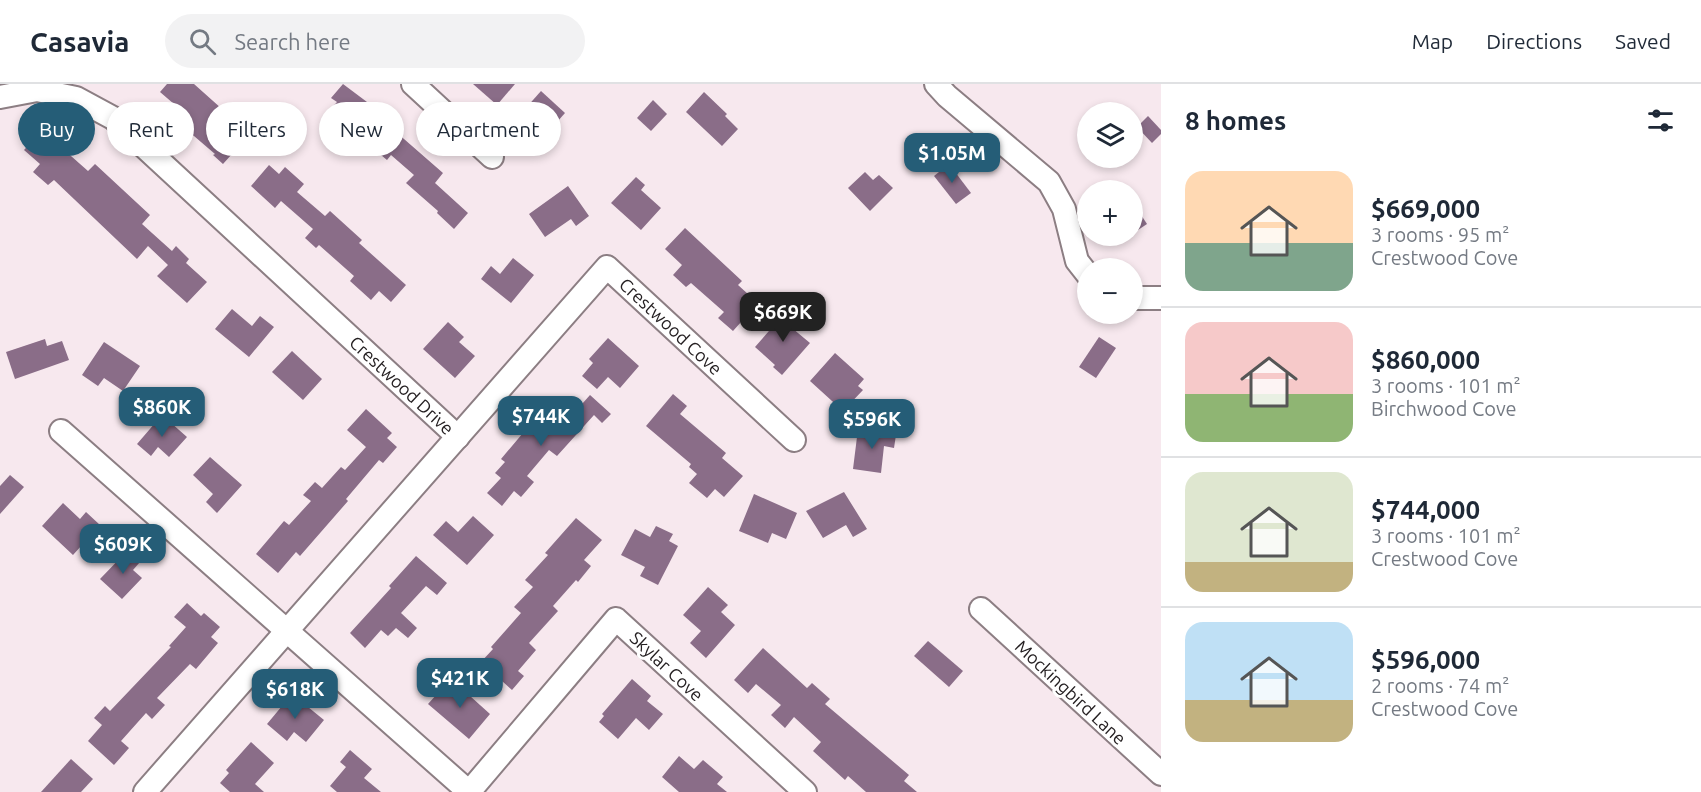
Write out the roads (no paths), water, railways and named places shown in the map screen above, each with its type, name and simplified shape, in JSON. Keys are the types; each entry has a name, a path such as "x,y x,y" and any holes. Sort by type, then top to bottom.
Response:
{"street":[{"path":"414,84 492,157"},
{"path":"936,84 1049,183 1064,209 1077,261"},
{"name":"Crestwood Drive","path":"0,97 37,90 76,98 113,118 458,437 145,792"},
{"name":"Crestwood Cove","path":"458,437 607,267 794,440"},
{"path":"1143,298 1161,298"},
{"path":"62,431 469,792"},
{"name":"Mockingbird Lane","path":"981,609 1161,774"},
{"name":"Skylar Cove","path":"469,792 616,619 805,792"}]}
